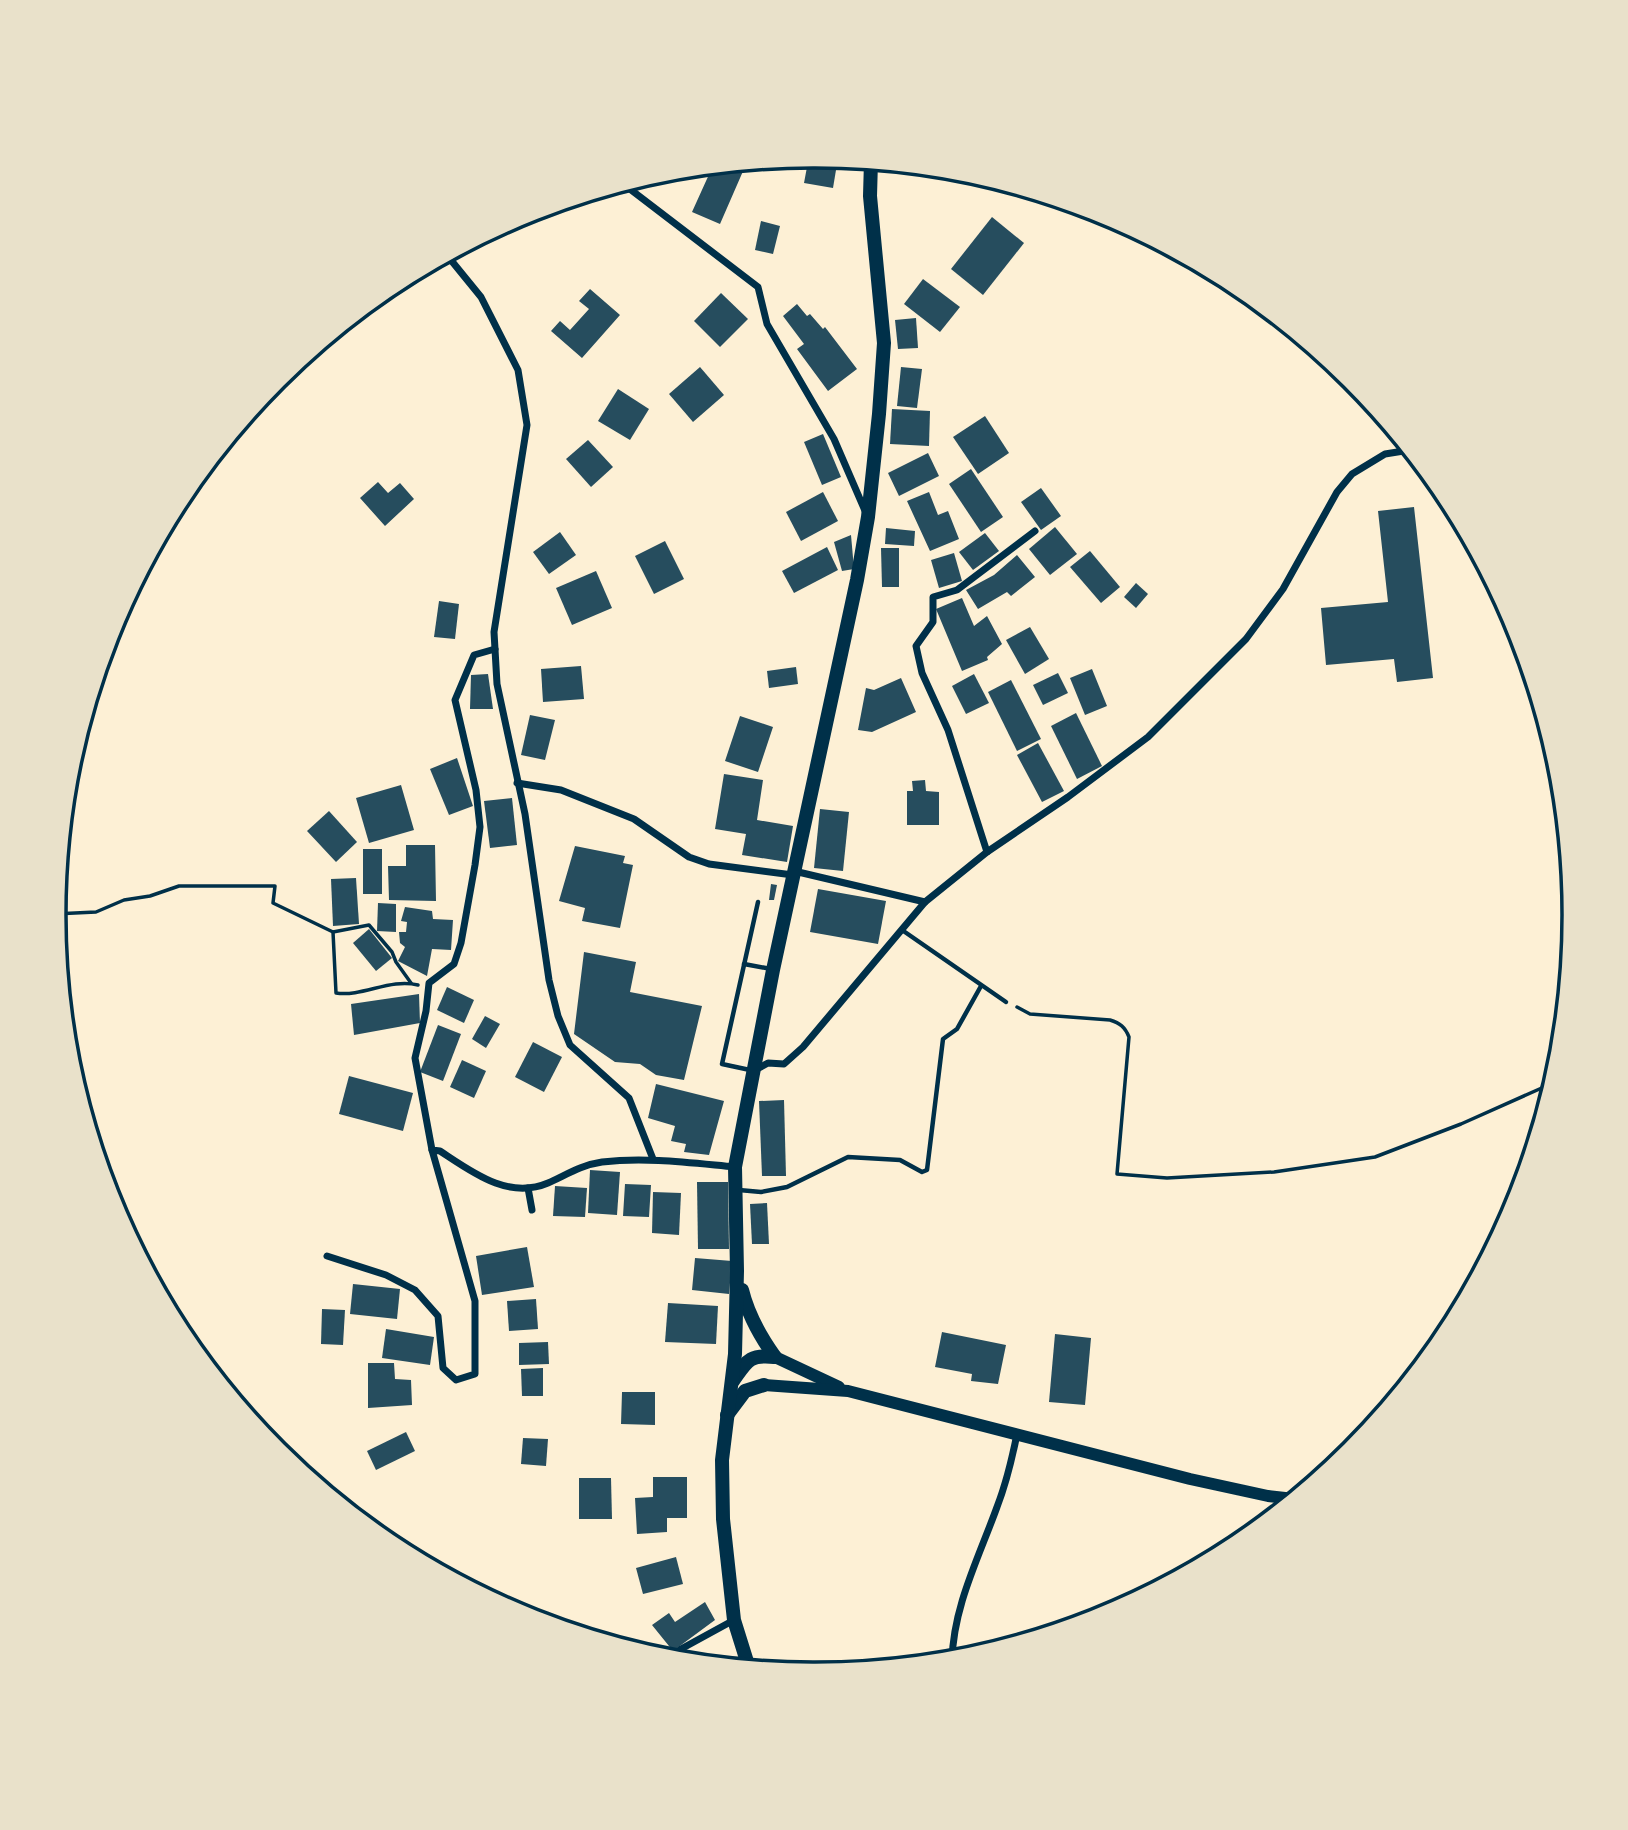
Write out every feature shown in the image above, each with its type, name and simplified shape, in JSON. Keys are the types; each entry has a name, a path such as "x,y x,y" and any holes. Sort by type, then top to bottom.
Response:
{"main road":[{"path":"746,1659 734,1620 723,1519 722,1460 735,1354 735,1167 773,970 868,517 884,344 870,196 871,170"},
{"path":"737,1271 746,1305 760,1335 775,1357"},
{"path":"735,1354 742,1368 764,1385"},
{"path":"730,1384 748,1359 761,1355 775,1357"},
{"path":"726,1416 745,1391 764,1385"}],"street":[{"path":"632,190 758,287 767,324 834,439 868,517"},
{"path":"452,262 481,297 518,370 527,425 494,632 497,684 525,814 549,980 558,1016 570,1045 629,1098 653,1159"},
{"path":"753,1071 768,1063 784,1064 803,1047 925,902 987,852 1068,797 1158,727 1246,639 1283,589 1337,492 1352,474 1385,454 1400,452"},
{"path":"987,852 948,730 922,673 916,646 933,622 933,597 957,590 1035,531"},
{"path":"327,1256 386,1275 415,1290 438,1316 443,1368 456,1380 475,1374 475,1301 432,1150 415,1058 426,1011 429,983 454,964 461,943 480,827 476,790 455,700 474,655 495,649"},
{"path":"517,783 561,790 634,819 689,857 709,864 794,873 925,902"},
{"path":"432,1150 440,1151 487,1181 510,1188 545,1184 580,1167 601,1162 653,1159 735,1167"},
{"path":"528,1188 532,1210"},
{"path":"775,1357 848,1391"},
{"path":"764,1385 848,1391 1190,1479 1282,1498"},
{"path":"953,1649 965,1593 997,1506 1018,1434"},
{"path":"680,1650 734,1620"}],"lane":[{"path":"753,1071 722,1065 758,902"},
{"path":"902,929 1006,1002"},
{"path":"744,964 773,970"},
{"path":"734,1189 761,1192 787,1187 848,1157 900,1160 922,1172 927,1170 943,1039 957,1029 981,986"}],"path":[{"path":"66,913 96,912 124,900 150,896 179,886 275,886 273,903 333,932 369,925 392,952 411,983 336,993 333,932"},
{"path":"1006,1002 1030,1014 1110,1020 1119,1023 1126,1030 1129,1037 1117,1174 1167,1178 1274,1172 1375,1157 1461,1124 1541,1089"}],"building":[{"path":"807,168 836,168 833,188 804,183"},
{"path":"743,171 720,224 692,212 709,175"},
{"path":"992,217 1024,243 983,295 951,269"},
{"path":"761,221 780,226 773,254 755,250"},
{"path":"923,279 960,307 940,332 904,304"},
{"path":"590,289 620,315 582,358 551,331 560,321 570,330 589,309 579,301"},
{"path":"721,293 748,319 720,347 694,321"},
{"path":"797,304 807,316 810,314 823,329 825,327 857,369 828,391 797,349 804,344 783,316"},
{"path":"916,318 918,348 898,349 895,320"},
{"path":"700,367 724,395 693,422 669,394"},
{"path":"901,367 922,369 917,408 897,406"},
{"path":"618,389 649,409 630,440 598,421"},
{"path":"892,409 930,411 929,446 890,444"},
{"path":"985,416 1009,453 978,474 953,437"},
{"path":"823,434 841,477 822,485 804,442"},
{"path":"588,440 613,467 591,487 566,459"},
{"path":"928,453 939,476 899,496 888,473"},
{"path":"971,469 1003,517 981,532 949,484"},
{"path":"378,482 388,493 400,483 414,499 385,526 360,498"},
{"path":"1041,488 1061,516 1041,530 1021,502"},
{"path":"823,492 838,521 801,541 786,512"},
{"path":"929,492 938,515 948,511 959,539 930,551 907,501"},
{"path":"1414,507 1433,678 1397,682 1394,659 1326,665 1321,608 1388,602 1378,511"},
{"path":"1055,527 1077,554 1050,575 1029,549"},
{"path":"886,528 915,531 914,546 885,544"},
{"path":"560,532 576,555 549,574 533,552"},
{"path":"985,533 999,551 973,570 959,552"},
{"path":"851,535 854,569 842,571 834,542"},
{"path":"665,541 684,579 654,594 635,556"},
{"path":"827,547 838,570 794,593 782,571"},
{"path":"881,548 899,548 899,587 882,587"},
{"path":"1090,551 1120,587 1101,603 1070,567"},
{"path":"954,553 962,581 939,588 931,560"},
{"path":"1017,555 1035,577 1011,596 1007,592 978,609 966,590 994,575"},
{"path":"596,571 612,608 572,625 556,588"},
{"path":"1136,583 1148,594 1136,608 1124,597"},
{"path":"962,598 974,626 987,616 1002,644 987,657 988,660 962,671 936,609"},
{"path":"439,601 459,604 455,639 434,637"},
{"path":"1030,627 1049,659 1025,674 1006,640"},
{"path":"581,666 584,699 543,702 541,669"},
{"path":"796,667 798,684 769,688 767,671"},
{"path":"1092,669 1107,706 1085,715 1070,678"},
{"path":"1058,673 1068,693 1043,705 1033,685"},
{"path":"488,674 493,709 470,709 471,675"},
{"path":"974,674 989,703 966,714 952,686"},
{"path":"901,678 916,712 872,732 858,730 866,688 874,690"},
{"path":"1011,680 1041,739 1017,751 988,692"},
{"path":"1076,713 1102,766 1077,779 1051,726"},
{"path":"530,715 555,720 545,760 521,755"},
{"path":"740,716 773,727 758,772 725,761"},
{"path":"1038,743 1064,791 1042,802 1017,755"},
{"path":"457,758 473,806 449,815 430,769"},
{"path":"724,774 763,780 757,820 793,826 787,862 742,855 746,834 715,829"},
{"path":"925,780 926,791 939,792 939,825 907,825 907,791 913,791 912,781"},
{"path":"401,785 414,830 369,843 356,798"},
{"path":"512,798 517,845 490,848 484,801"},
{"path":"820,809 849,812 843,871 814,868"},
{"path":"329,811 357,842 336,862 307,831"},
{"path":"406,845 435,845 436,901 389,900 388,866 406,866"},
{"path":"575,846 625,856 623,863 633,865 620,928 582,921 585,908 559,901"},
{"path":"363,849 382,849 382,894 363,894"},
{"path":"356,878 359,924 333,926 331,879"},
{"path":"771,884 777,885 774,900 769,900"},
{"path":"818,889 886,901 878,944 810,932"},
{"path":"378,903 396,904 396,932 377,931"},
{"path":"405,907 432,911 433,919 453,920 451,950 432,949 427,976 398,961 405,947 400,943 399,932 406,932 407,922 401,921"},
{"path":"369,929 392,958 376,971 353,943"},
{"path":"584,952 636,962 630,992 702,1006 684,1080 656,1075 640,1064 615,1062 574,1034"},
{"path":"447,987 474,1000 464,1023 437,1010"},
{"path":"419,994 420,1023 354,1035 351,1004"},
{"path":"485,1016 500,1024 486,1048 472,1039"},
{"path":"438,1025 461,1034 443,1081 420,1072"},
{"path":"533,1042 562,1057 544,1092 515,1077"},
{"path":"462,1060 486,1071 474,1098 450,1087"},
{"path":"349,1076 413,1093 403,1131 339,1114"},
{"path":"656,1084 724,1101 709,1155 684,1152 686,1144 671,1141 675,1126 648,1118"},
{"path":"784,1100 786,1176 762,1176 759,1101"},
{"path":"590,1170 620,1172 617,1215 588,1213"},
{"path":"697,1182 728,1182 729,1249 698,1249"},
{"path":"625,1184 651,1185 649,1217 623,1216"},
{"path":"555,1186 587,1188 585,1217 553,1216"},
{"path":"653,1192 681,1193 679,1235 652,1233"},
{"path":"767,1203 769,1244 752,1244 750,1204"},
{"path":"527,1247 534,1287 482,1295 476,1256"},
{"path":"695,1258 732,1261 729,1294 692,1290"},
{"path":"353,1284 400,1289 397,1319 350,1314"},
{"path":"536,1299 538,1329 509,1331 507,1301"},
{"path":"668,1303 718,1306 716,1344 665,1342"},
{"path":"322,1309 345,1310 343,1345 321,1344"},
{"path":"386,1329 434,1337 430,1365 382,1358"},
{"path":"942,1332 1006,1345 998,1384 971,1381 972,1374 935,1367"},
{"path":"1055,1334 1091,1338 1085,1405 1049,1402"},
{"path":"548,1342 549,1364 519,1365 519,1343"},
{"path":"368,1363 394,1363 395,1379 411,1380 412,1405 368,1408"},
{"path":"543,1368 543,1396 522,1396 521,1369"},
{"path":"622,1392 655,1392 655,1425 621,1424"},
{"path":"406,1432 415,1451 376,1470 367,1451"},
{"path":"523,1438 548,1439 546,1466 521,1464"},
{"path":"653,1477 687,1477 687,1518 667,1518 667,1532 637,1534 635,1498 653,1497"},
{"path":"579,1478 611,1478 612,1519 579,1519"},
{"path":"676,1557 683,1584 643,1594 636,1568"},
{"path":"705,1602 715,1620 675,1649 671,1648 652,1625 669,1613 675,1622"}]}
